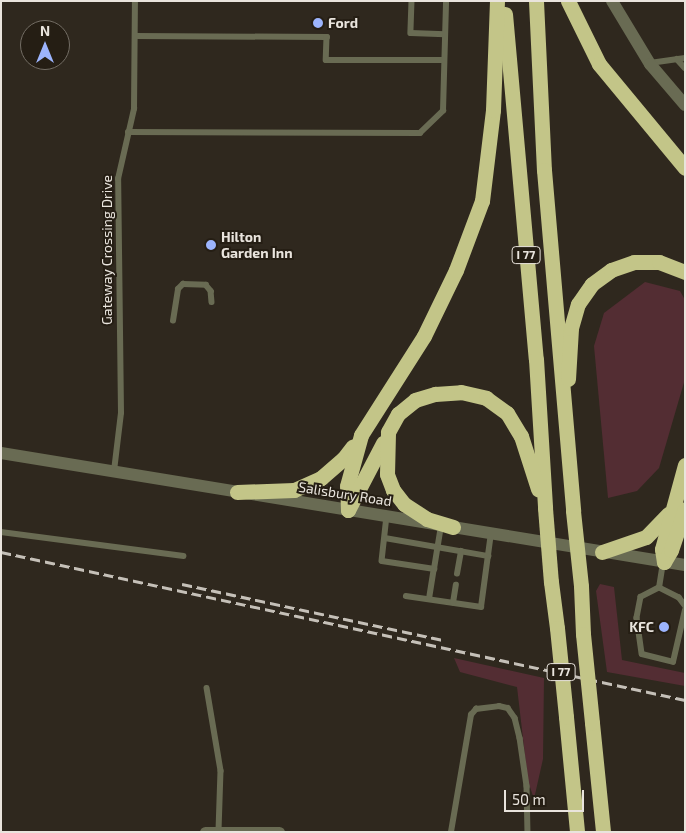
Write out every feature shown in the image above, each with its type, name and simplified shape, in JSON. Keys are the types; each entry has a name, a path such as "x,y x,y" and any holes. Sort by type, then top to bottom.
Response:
{"highway":[{"path":"237,492 259,494 294,490 321,478 343,459 361,435 424,336 456,270 482,201 493,110 497,1"},
{"name":"I 77","path":"505,1 536,359 551,582 577,832"},
{"name":"I 77","path":"536,1 544,170 569,473 581,586 583,634 603,832"},
{"path":"568,1 599,64 685,168"},
{"path":"569,473 567,400 571,328 578,304 592,284 611,270 634,262 659,262 685,272"},
{"path":"348,510 398,414 415,400 435,394 461,392 486,398 507,413 521,436 545,508"},
{"path":"388,432 387,474 393,490 404,504 427,519 447,526"},
{"path":"348,510 347,486 361,435"},
{"path":"664,562 671,550 685,465"},
{"path":"678,515 685,538"},
{"path":"602,552 646,537 678,515"}],"street":[{"path":"612,1 650,64 685,105"},
{"name":"Salisbury Road","path":"1,453 685,565"},
{"path":"206,832 279,832"}],"lane":[{"name":"Gateway Crossing Drive","path":"114,471 121,413 118,179 134,109 135,1"},
{"path":"412,1 411,33 445,34"},
{"path":"128,132 420,133 443,111 446,1"},
{"path":"135,36 327,38 326,60 444,60"},
{"path":"650,64 685,58"},
{"path":"677,59 685,68"},
{"path":"173,321 177,293 183,284 206,286 212,292 212,302"},
{"path":"387,516 382,560 434,568"},
{"path":"429,599 438,547 447,526"},
{"path":"1,532 183,556"},
{"path":"406,596 481,607 491,534"},
{"path":"385,538 488,556"},
{"path":"457,574 461,551"},
{"path":"659,588 664,562"},
{"path":"453,603 456,585"},
{"path":"659,588 679,598 685,606"},
{"path":"659,588 641,597 639,603 637,625 642,654 673,662 685,610"},
{"path":"207,688 221,771 218,831"},
{"path":"451,832 471,715 476,709 499,706 508,708 515,718 520,738 527,786 528,832"}],"shaded area":[{"path":"645,282 680,291 685,300 685,379 659,468 637,491 608,498 594,346 604,313"},
{"path":"600,584 614,587 622,660 685,673 685,686 607,672 596,591"},
{"path":"454,658 544,678 543,759 534,799 528,781 517,687 460,672"}],"railway":[{"path":"1,552 685,700"},
{"path":"182,584 444,640"}],"place":[{"name":"Ford","path":"318,23"},
{"name":"Hilton Garden Inn","path":"211,245"},
{"name":"KFC","path":"664,627"}]}
